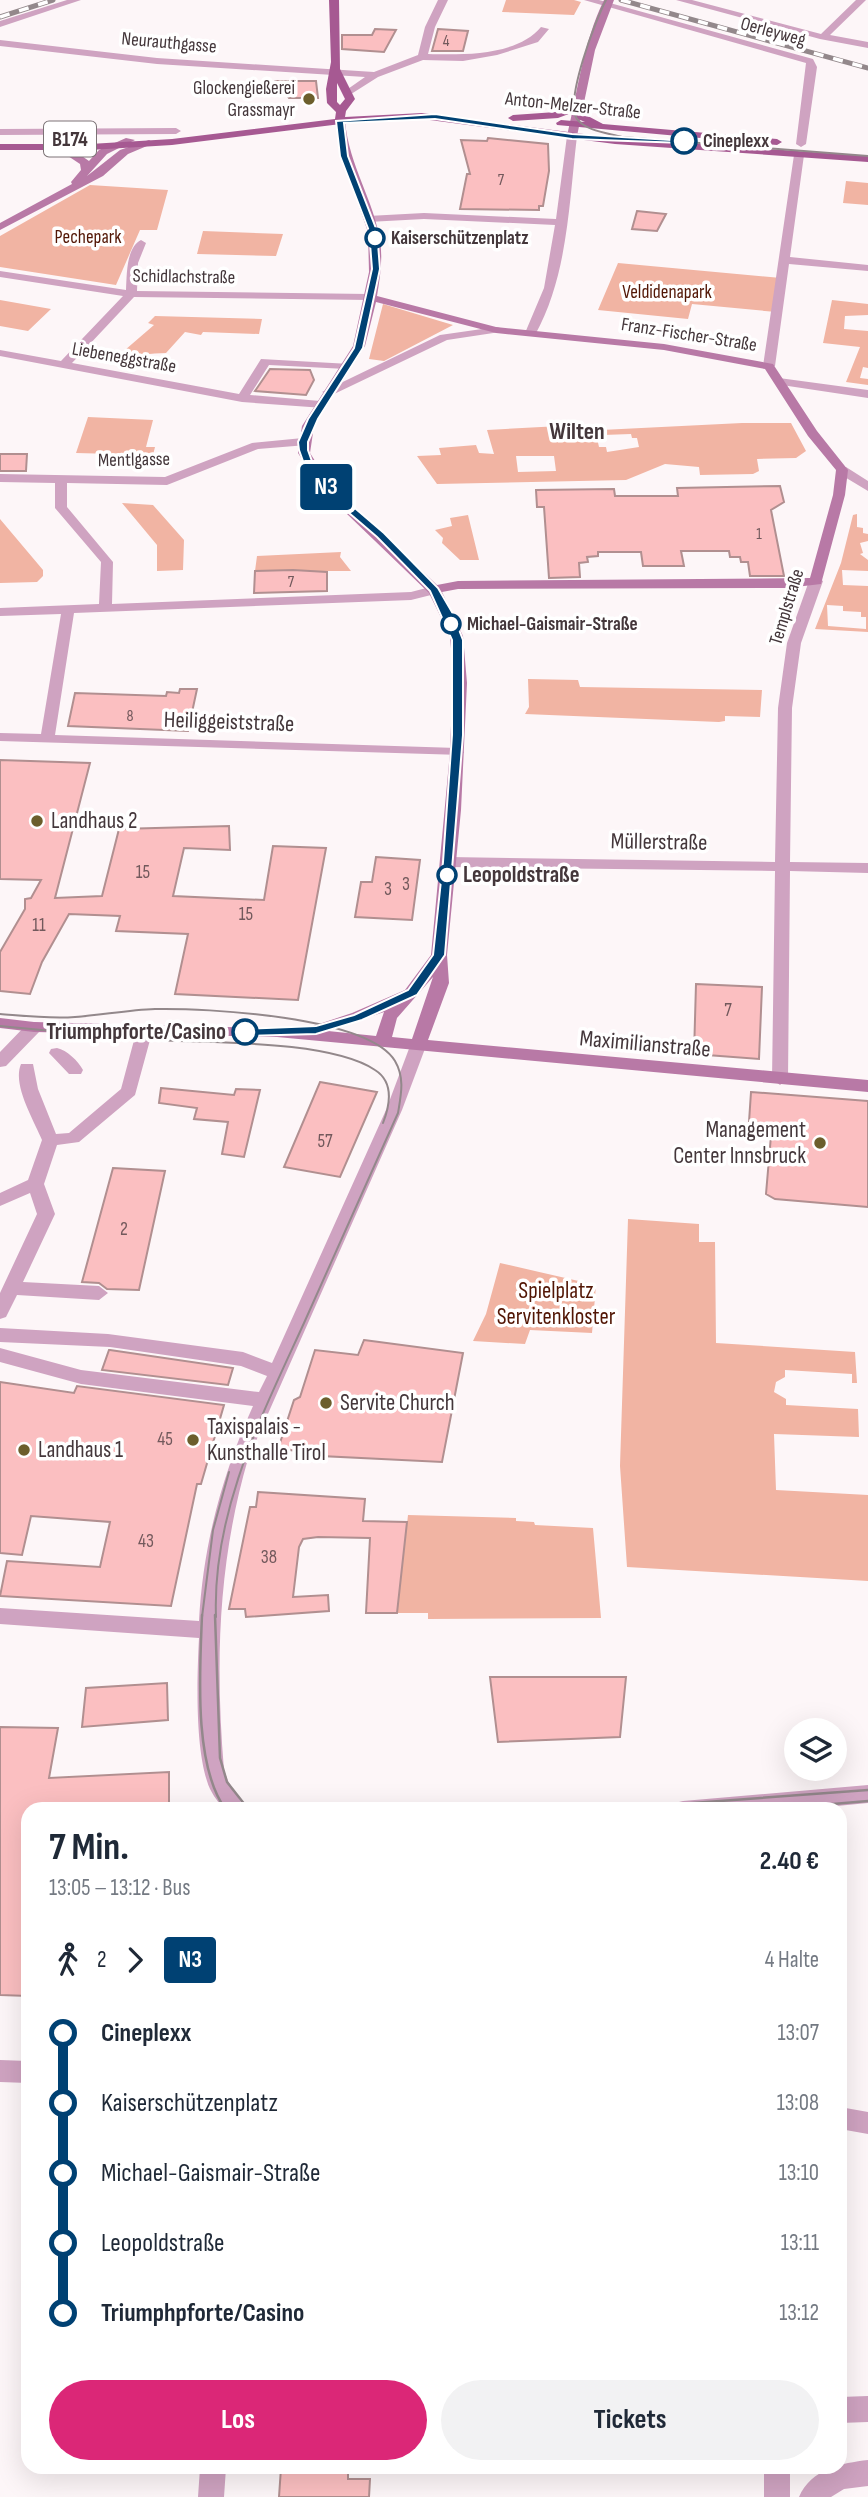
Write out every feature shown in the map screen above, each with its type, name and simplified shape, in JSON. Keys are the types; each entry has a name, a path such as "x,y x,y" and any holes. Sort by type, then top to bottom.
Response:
{"main road":[{"path":"334,0 336,71 331,89 332,103 341,116 350,99 336,71"},
{"path":"513,118 553,116 577,107 585,119 612,128"},
{"name":"Anton-Melzer-Straße","path":"341,116 420,108 513,118 573,130 612,128 800,149"},
{"name":"Anton-Melzer-Straße","path":"341,116 435,117 800,149"},
{"name":"B174","path":"0,144 341,116"},
{"name":"B174","path":"0,144 50,148 149,144 341,116"},
{"name":"B174","path":"800,149 868,149"},
{"name":"B174","path":"800,149 868,159"}],"street":[{"path":"0,24 76,0"},
{"path":"422,57 430,27 443,0"},
{"name":"Oerleyweg","path":"589,0 813,63 800,149"},
{"path":"681,0 823,37 868,45"},
{"path":"823,37 860,0"},
{"path":"531,333 550,288 586,56 607,4"},
{"path":"348,93 375,75 422,57 463,58 497,52 535,40 544,29"},
{"name":"Neurauthgasse","path":"0,43 157,61 375,75"},
{"path":"230,1802 218,1784 213,1761 207,1630 210,1582 228,1493 276,1372 394,1110 441,983 439,955 457,752 457,640 447,612 434,590 380,535 332,493 309,464 303,442 320,405 358,348 377,254 368,219 344,156 341,116"},
{"path":"0,132 176,131"},
{"path":"74,185 103,152 141,134"},
{"path":"0,227 74,185 99,174 124,152 149,144"},
{"path":"50,148 78,157 85,163 86,170"},
{"path":"769,366 800,149"},
{"path":"368,219 424,216 561,222"},
{"path":"64,365 131,294 133,262 141,243"},
{"path":"784,260 868,268"},
{"name":"Schidlachstraße","path":"0,274 131,294 369,298"},
{"name":"Franz-Fischer-Straße","path":"369,298 496,330 664,347 769,366 779,382"},
{"name":"Franz-Fischer-Straße","path":"328,392 443,337 496,330"},
{"name":"Liebeneggstraße","path":"0,353 242,398 320,405"},
{"path":"242,398 264,361 346,366"},
{"path":"779,382 868,394"},
{"path":"779,382 811,433 842,470 868,487"},
{"name":"Mentlgasse","path":"0,478 171,481 256,446 303,442"},
{"name":"Templstraße","path":"780,1079 785,867 783,756 788,672 794,643 816,581 839,495 842,470"},
{"path":"61,480 61,508 107,562 105,608"},
{"path":"0,612 411,596 458,585 774,584 816,581"},
{"path":"47,739 68,609"},
{"name":"Heiliggeiststraße","path":"0,737 457,752"},
{"name":"Müllerstraße","path":"449,862 868,868"},
{"path":"387,1043 384,1037 390,1016 412,993 439,955"},
{"path":"0,1023 34,1027 277,1032 316,1030 335,1025 412,993"},
{"path":"0,1062 34,1027"},
{"path":"50,1140 73,1139 129,1091 145,1029"},
{"name":"Maximilianstraße","path":"277,1032 868,1086"},
{"path":"57,1053 75,1070"},
{"path":"0,1312 46,1214 35,1184 50,1140 30,1089 27,1068"},
{"path":"0,1200 35,1184"},
{"path":"11,1288 99,1293"},
{"path":"0,1335 105,1341 243,1359 276,1372"},
{"path":"0,1355 69,1370 264,1400"},
{"path":"0,1616 207,1630"},
{"path":"776,1802 868,1794"},
{"path":"0,2071 21,2072"},
{"path":"847,2119 868,2123"},
{"path":"847,2410 868,2409"},
{"path":"211,2497 213,2474"},
{"path":"777,2474 777,2497"},
{"path":"812,2497 826,2482 856,2474"}],"green space":[{"path":"506,0 581,2 574,15 502,12"},
{"path":"846,181 868,183 868,205 843,203"},
{"name":"Pechepark","path":"90,185 168,190 157,230 140,230 116,285 0,267 0,236"},
{"path":"203,231 283,234 276,256 197,254"},
{"name":"Veldidenapark","path":"618,263 781,278 776,312 692,304 688,319 598,310"},
{"path":"0,300 51,309 28,331 0,326"},
{"path":"832,300 868,304 868,315 845,316 844,329 868,331 868,368 863,367 860,378 868,379 868,385 846,382 860,347 823,343"},
{"name":"Kaiserschützenplatz","path":"383,304 453,325 384,361 369,359"},
{"path":"155,316 262,319 259,334 203,332 201,335 185,332 166,353 140,354 125,350 154,325 148,323"},
{"path":"88,417 153,420 146,447 155,447 153,455 76,453"},
{"path":"791,423 806,451 796,458 757,459 759,471 753,474 700,475 699,467 665,464 626,480 437,484 417,456 441,455 439,448 476,445 479,453 494,454 487,430 579,425 581,431","holes":["631,434 632,438 637,438 639,447 607,452 606,447 599,447 597,438 603,435","516,456 554,456 556,471 518,472"]},
{"path":"122,503 153,505 184,540 183,570 157,571 157,545"},
{"path":"857,514 857,527 863,528 863,533 868,534 868,541 860,543 863,553 860,554 868,560 868,571 842,570 843,585 868,586 868,632 815,629 841,563 853,515","holes":["827,605 843,606 843,611 861,612 861,617 866,617 866,629 828,626"]},
{"path":"468,515 479,560 460,560 442,543 443,538 435,530 452,526 450,518"},
{"path":"0,519 43,570 43,576 37,582 0,583"},
{"path":"341,552 340,557 351,571 255,571 257,556"},
{"path":"528,679 578,680 580,687 762,690 760,717 725,716 725,721 719,722 525,714 529,707"},
{"path":"628,1219 699,1224 699,1242 715,1242 716,1343 855,1352 857,1383 852,1383 852,1374 785,1370 785,1377 776,1382 774,1392 786,1399 786,1405 858,1409 859,1437 774,1434 776,1490 868,1495 868,1581 627,1567 620,1466"},
{"name":"Spielplatz Servitenkloster","path":"500,1263 596,1285 592,1333 530,1330 525,1344 473,1341 486,1314"},
{"path":"408,1515 516,1518 516,1521 534,1522 535,1525 593,1528 601,1618 428,1619 428,1613 397,1613"}],"building":[{"path":"375,29 396,30 384,52 342,49 342,35 372,35"},
{"path":"438,29 468,31 463,51 432,51"},
{"path":"276,81 316,81 318,98 289,98"},
{"path":"488,138 548,144 549,171 543,206 539,206 539,210 460,209 467,174 470,174 461,140 487,141"},
{"path":"637,211 666,214 657,231 632,229"},
{"path":"270,369 310,370 314,380 306,395 255,391"},
{"path":"0,454 27,454 26,471 0,471"},
{"path":"780,486 784,502 771,510 784,576 750,576 748,562 741,562 740,557 730,557 729,551 681,551 684,566 643,566 641,552 598,552 598,556 587,557 588,562 579,563 580,577 549,578 544,507 537,507 536,490 614,489 615,496 678,496 677,488"},
{"path":"255,571 327,572 327,591 254,593"},
{"path":"180,689 197,689 188,731 68,726 75,693 166,696 167,692 179,693"},
{"path":"0,760 90,763 55,898 102,896 119,829 229,826 230,850 184,848 173,896 264,900 273,846 326,848 298,1000 175,994 188,934 116,931 120,916 69,914 42,962 30,994 0,991 0,952 25,909 25,899 31,898 41,880 0,879"},
{"path":"376,857 420,860 412,920 355,917 361,882 372,882"},
{"path":"696,984 762,987 759,1059 694,1054"},
{"path":"320,1082 377,1092 340,1177 284,1167"},
{"path":"161,1088 234,1095 236,1089 260,1090 244,1157 222,1154 228,1122 194,1119 197,1108 159,1103"},
{"name":"Management Center Innsbruck","path":"751,1092 868,1101 868,1207 775,1199 766,1194 772,1124 749,1122"},
{"path":"113,1168 165,1171 139,1290 107,1289 99,1283 82,1282"},
{"path":"364,1340 463,1353 442,1462 321,1456 322,1453 278,1449 294,1400 300,1397 315,1350 358,1355"},
{"path":"109,1350 233,1368 228,1385 102,1370"},
{"path":"0,1382 74,1393 77,1386 224,1405 201,1484 197,1484 171,1606 0,1596 7,1561 100,1567 110,1522 31,1516 22,1555 0,1553"},
{"path":"258,1492 365,1499 363,1521 407,1522 397,1613 366,1613 370,1538 303,1539 299,1547 293,1597 328,1595 329,1611 246,1617 245,1609 229,1609 250,1507 256,1507"},
{"path":"490,1677 626,1677 620,1737 498,1742"},
{"path":"167,1683 168,1720 82,1727 86,1688"},
{"path":"0,1727 58,1728 49,1778 169,1772 169,1802 21,1802 21,1996 0,1995"},
{"path":"281,2474 348,2474 348,2479 370,2479 369,2497 279,2497"}],"tram line":[{"path":"606,0 583,60 575,96 574,110 577,119 586,126 622,137 868,156"},
{"path":"0,1014 66,1018 179,1009 284,1018 353,1034 379,1046 398,1067 401,1087 398,1113 272,1393 243,1465 222,1540 216,1617"},
{"path":"0,1026 154,1040 269,1045 329,1053 355,1060 381,1075 389,1094 383,1123"},
{"path":"202,1617 213,1530 229,1472"},
{"path":"202,1615 200,1689 203,1743 208,1769 221,1802"},
{"path":"215,1615 220,1758 227,1782 243,1802"},
{"path":"706,1802 868,1790"},
{"path":"847,1803 868,1801"}],"railway":[{"path":"0,17 53,0"},
{"path":"621,0 868,68"}],"bus line":[{"name":"N3","path":"245,1032 316,1030 343,1023 412,993 439,955 449,862 458,735 457,640 447,612 434,590 380,535 332,493 309,464 303,450 303,442 313,419 358,348 376,269 377,254 373,231 344,156 340,121 391,116 435,117 572,136 627,136 684,141"}],"place":[{"name":"Glockengießerei Grassmayr","path":"309,99"},
{"name":"Cineplexx","path":"684,141"},
{"name":"Kaiserschützenplatz","path":"375,238"},
{"name":"Michael-Gaismair-Straße","path":"451,624"},
{"name":"Landhaus 2","path":"37,821"},
{"name":"Leopoldstraße","path":"447,875"},
{"name":"Triumphpforte/Casino","path":"245,1032"},
{"name":"Management Center Innsbruck","path":"820,1143"},
{"name":"Servite Church","path":"326,1403"},
{"name":"Taxispalais - Kunsthalle Tirol","path":"193,1440"},
{"name":"Landhaus 1","path":"24,1450"}],"district":[{"name":"Wilten","path":"577,431"}]}
